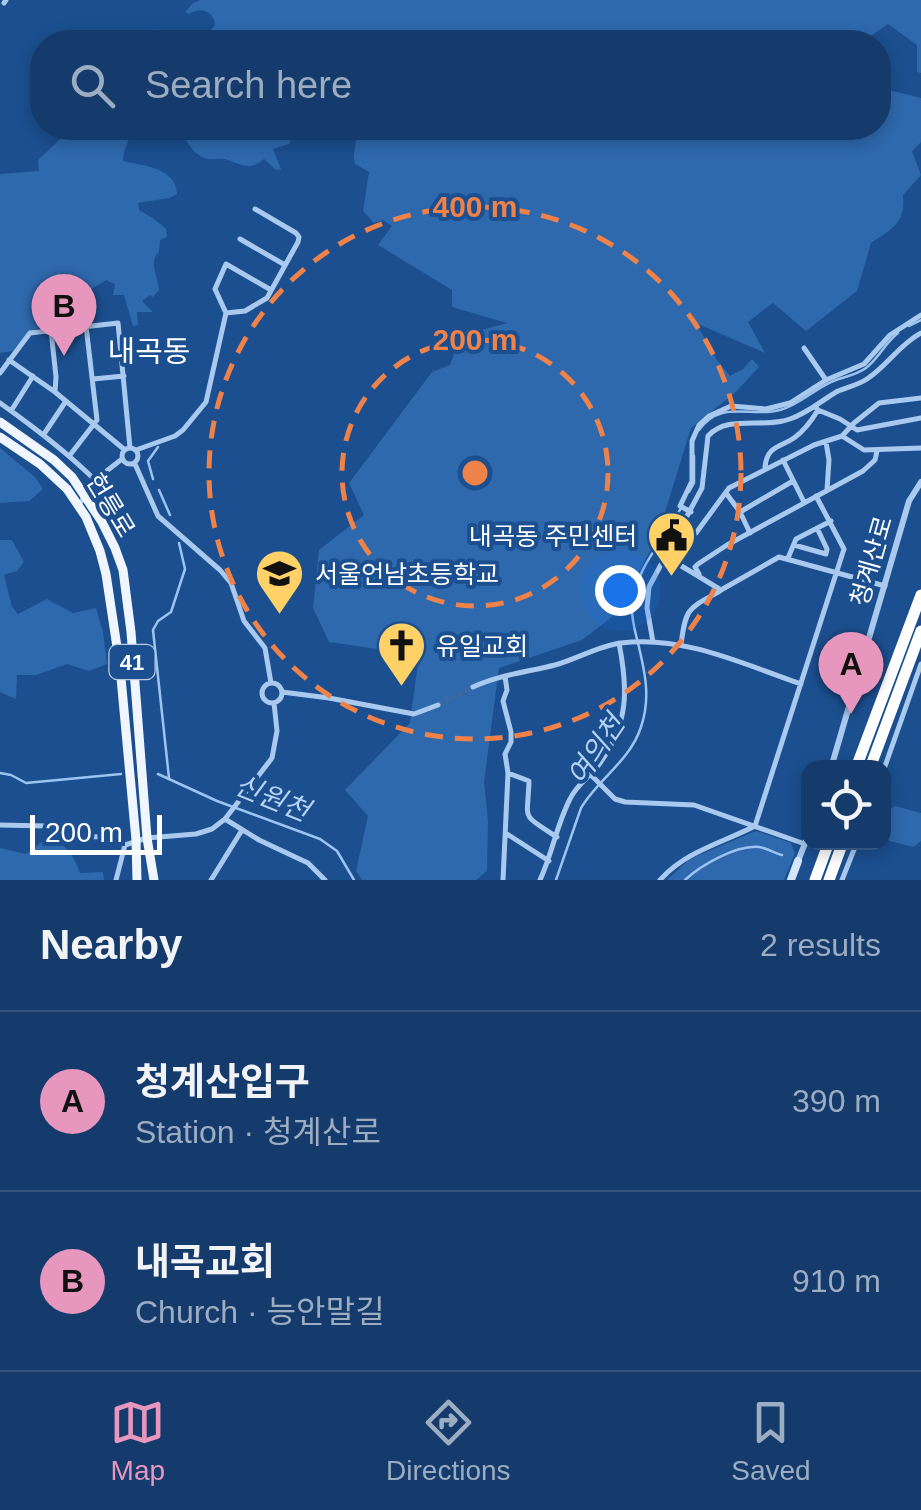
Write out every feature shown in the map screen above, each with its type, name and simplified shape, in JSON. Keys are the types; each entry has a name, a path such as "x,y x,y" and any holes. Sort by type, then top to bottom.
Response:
{"highway":[{"path":"859,760 921,595"},
{"path":"873,760 921,631"},
{"path":"815,880 826,850"},
{"path":"830,880 841,850"}],"main road":[{"name":"헌릉로","path":"0,422 54,460 116,548 123,570 131,632 142,839 138,880"},
{"name":"헌릉로","path":"0,437 82,500 95,537 106,574 142,839 154,880"},
{"path":"790,880 798,861"}],"street":[{"path":"226,312 245,311 267,298 299,237 255,210"},
{"path":"240,240 285,264"},
{"path":"82,500 130,449 176,436 206,402 226,312 215,289 226,264 271,290"},
{"path":"691,512 680,506 692,481 692,441 704,420 732,406 766,409 790,403 826,380 864,364 890,335 921,314"},
{"path":"0,373 30,333 118,323 130,449"},
{"path":"70,455 97,420 86,326"},
{"path":"50,329 55,392"},
{"path":"651,643 648,598 654,575 702,488 705,444 712,430 725,424 771,424 816,408 869,378 900,347 921,333"},
{"path":"804,348 826,380"},
{"path":"9,360 130,449 139,458 135,464"},
{"path":"11,411 33,376"},
{"path":"94,379 124,376"},
{"path":"696,533 729,488 814,444 842,436 879,403 921,398"},
{"path":"44,434 66,401"},
{"path":"0,403 70,455 97,482"},
{"path":"816,408 856,430 921,418"},
{"path":"765,469 765,460 772,450 795,437 816,408"},
{"path":"842,436 864,450 921,448"},
{"path":"826,442 826,490"},
{"path":"700,577 695,567 698,564 871,466 877,451"},
{"path":"122,459 135,464"},
{"path":"783,460 804,503"},
{"path":"135,464 158,516 232,583 244,622 265,648 271,683"},
{"path":"740,512 793,480"},
{"name":"청계산로","path":"833,760 909,501 921,482"},
{"path":"726,493 750,533"},
{"path":"660,880 687,855 755,826 844,549 816,496"},
{"path":"788,558 796,539 831,521"},
{"path":"794,545 826,554 817,528"},
{"path":"665,556 721,590"},
{"path":"682,644 685,615 692,607 779,556 885,586"},
{"path":"473,687 621,643 682,644 801,684"},
{"path":"540,880 572,794 593,777 614,742 627,687 621,643"},
{"path":"887,760 921,664"},
{"path":"503,880 508,773 505,754 511,732 504,700 505,676"},
{"path":"271,683 280,686 282,692 274,703 266,702 262,693 271,683"},
{"path":"282,692 414,714 438,705"},
{"path":"0,825 48,826 67,836 104,837 125,844 212,829 225,819 272,758 277,731 274,703"},
{"path":"508,773 528,781 527,815 557,837"},
{"path":"593,777 615,799 625,802 694,805 801,838"},
{"path":"225,819 308,863 325,880"},
{"path":"212,880 242,830"},
{"path":"507,834 549,861"},
{"path":"116,880 125,844"},
{"path":"798,861 803,850"},
{"path":"842,880 854,850"}],"shaded area":[{"path":"921,0 921,73 917,72 917,45 888,24 879,30 209,30 215,25 209,13 185,12 193,3"},
{"path":"891,90 921,98 921,142 912,151 921,175 903,195 900,219 871,243 857,291 806,331 773,303 748,322 765,353 696,323 730,376 752,359 759,367 737,391 691,428 657,538 617,613 582,640 499,668 484,782 487,871 476,880 362,880 356,871 368,816 345,790 410,723 419,655 329,642 313,608 319,550 364,515 349,483 432,372 450,365 461,336 507,323 452,307 452,290 378,245 392,226 383,220 374,223 363,211 369,172 355,164 356,140 891,140"},
{"path":"59,140 129,140 123,161 157,169 171,178 177,194 138,203 139,210 166,229 167,237 160,240 154,260 159,290 142,301 153,312 137,312 138,325 133,326 124,295 113,295 115,284 106,280 78,298 64,321 35,330 13,351 0,353 0,174 39,171 38,160"},
{"path":"186,140 291,140 273,149 281,169 276,170 264,159 241,165 203,157"},
{"path":"0,448 35,477 43,489 29,501 0,503"},
{"path":"0,540 12,540 24,562 17,571 4,575 12,607 18,614 47,599 73,613 96,608 107,664 89,671 67,664 36,675 17,675 16,699 0,692"},
{"path":"895,806 921,813 921,841 913,847 891,841 891,809"},
{"path":"756,831 791,843 795,853 784,880 667,880 690,859"},
{"path":"48,837 68,851 80,873 103,872 104,880 0,880 0,848 26,854"}],"waterway":[{"name":"여의천","path":"909,326 921,320"},
{"name":"여의천","path":"699,430 727,412 769,412 793,405 829,383 866,368 898,333"},
{"path":"153,479 148,461 158,447"},
{"name":"여의천","path":"689,492 694,483 694,456"},
{"path":"159,490 170,515"},
{"name":"여의천","path":"556,880 581,808 622,760 641,727 646,685 633,620 634,592 645,566 681,508"},
{"path":"169,778 153,630 171,612 185,569 179,543"},
{"name":"신원천","path":"0,773 26,783 121,774"},
{"name":"신원천","path":"158,774 217,801 320,839 337,851 354,880"},
{"path":"685,880 709,862 740,849 759,847 782,855"}],"tunnel":[{"path":"438,705 473,687"}],"place":[{"name":"내곡교회","path":"64,356"},
{"name":"내곡동 주민센터","path":"672,578"},
{"name":"서울언남초등학교","path":"280,616"},
{"name":"유일교회","path":"401,688"},
{"name":"청계산입구","path":"851,714"}],"district":[{"name":"내곡동","path":"149,351"}]}
